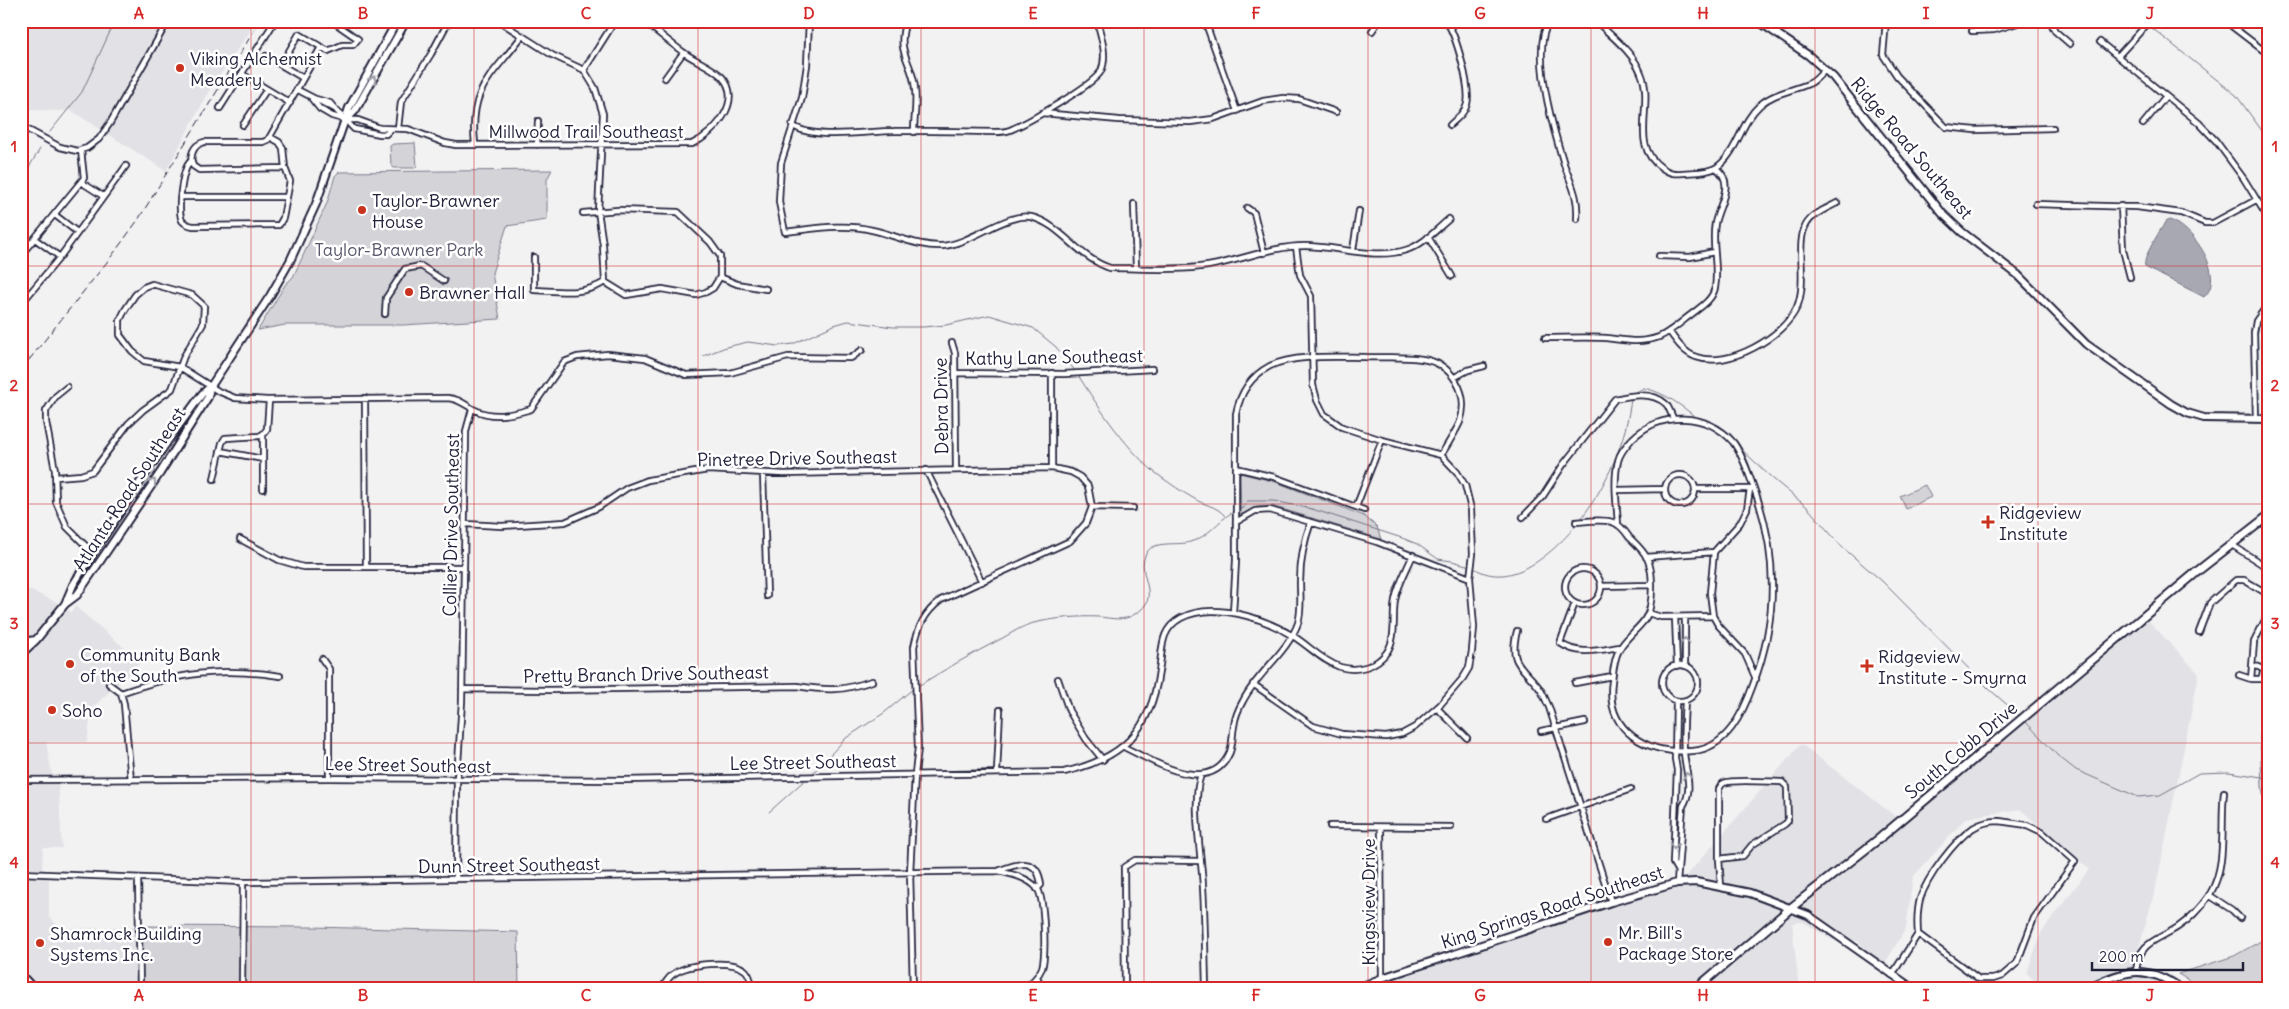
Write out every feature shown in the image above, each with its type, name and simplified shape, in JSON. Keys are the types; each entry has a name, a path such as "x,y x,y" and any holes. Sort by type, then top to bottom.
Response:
{"main road":[{"name":"South Cobb Drive","path":"1697,988 1792,907 1880,838 2198,570 2268,516"}],"street":[{"path":"21,126 60,147 81,150 87,148 99,139 110,123 168,21"},
{"path":"220,108 275,21"},
{"path":"281,65 299,34 330,51 342,45 353,45 358,39 332,21"},
{"name":"Atlanta Road Southeast","path":"65,604 73,585 92,553 169,439 202,394 211,386 287,268 316,204 349,108 397,21"},
{"name":"Atlanta Road Southeast","path":"346,120 355,112 406,21"},
{"path":"398,128 400,102 431,54 446,26 451,21"},
{"path":"499,21 552,54 584,70 595,88 601,105 602,144 598,211 604,245 604,282"},
{"path":"584,70 615,21"},
{"path":"644,21 683,52 720,76 728,90 736,89"},
{"path":"809,21 804,89 781,163 778,186 781,216 785,232 851,228 870,230 917,243 940,246 966,240 1017,217 1028,217 1049,225 1080,252 1099,265 1110,268 1136,268 1207,266 1296,247 1375,253 1406,250 1428,237 1449,218"},
{"path":"906,21 902,33 904,59 913,76 916,89 914,132"},
{"path":"792,125 798,129 815,132 994,132 1008,130 1042,113 1090,82 1100,72 1103,53 1097,21"},
{"path":"1205,21 1237,111"},
{"path":"1372,31 1380,21"},
{"path":"1446,21 1459,52 1468,95 1467,106 1450,125"},
{"path":"1549,21 1543,40 1542,60 1545,85 1556,138 1575,191 1578,205 1577,219"},
{"path":"1596,21 1634,59 1641,71 1646,95 1644,146 1649,156 1668,172 1676,174 1716,168 1732,151 1747,119 1760,105 1785,92 1809,84 1825,70"},
{"name":"Ridge Road Southeast","path":"1758,21 1825,70 1854,101 1949,220 2018,275 2086,344 2187,414 2212,419 2268,419"},
{"path":"1776,33 1784,21"},
{"path":"1886,21 1883,55 1897,76 1946,127 1975,130 2053,128"},
{"path":"1972,31 1994,30 2024,21"},
{"path":"2050,21 2055,31 2070,44"},
{"path":"2118,56 2150,21"},
{"path":"2225,21 2268,54"},
{"path":"475,144 473,118 479,94 486,80 522,36"},
{"path":"2100,42 2199,123 2216,141 2268,218"},
{"path":"270,136 279,142 283,148 285,168 290,181 283,218 279,224 193,226 181,219 181,197 185,168 191,161 194,150 200,143 263,142 270,136 321,47"},
{"path":"665,78 683,52"},
{"path":"266,56 303,78"},
{"path":"242,74 290,103"},
{"path":"244,125 266,88"},
{"path":"298,90 312,99 335,109 346,120"},
{"name":"Millwood Trail Southeast","path":"346,120 358,120 373,126 391,129 408,129 445,143 537,145 692,144 705,137 719,123 728,105 728,90"},
{"path":"2142,124 2166,96"},
{"path":"1042,113 1119,120 1190,122 1213,119 1263,101 1283,98 1299,100 1336,112"},
{"path":"312,99 320,109 346,120"},
{"name":"Millwood Trail Southeast","path":"346,120 354,129 374,134 386,134 391,129"},
{"path":"537,145 538,121"},
{"path":"21,255 81,182 85,173 81,150"},
{"path":"191,161 193,166 199,170 285,168"},
{"path":"21,304 60,257 126,166"},
{"path":"1545,338 1606,338 1645,342 1669,331 1709,301 1715,290 1715,223 1725,194 1726,182 1723,173 1716,168"},
{"path":"81,182 103,196"},
{"path":"181,197 286,197"},
{"path":"2036,204 2121,206 2181,213 2205,223 2213,223 2256,200"},
{"path":"1669,331 1685,350 1694,357 1713,361 1730,357 1774,336 1790,319 1802,291 1802,237 1807,224 1817,214 1837,203"},
{"path":"1134,204 1136,268"},
{"path":"2121,206 2123,250 2130,277"},
{"path":"1247,208 1254,213 1264,253"},
{"path":"584,213 598,211 671,210 678,212 716,249 721,263 720,277 712,288 696,295 662,289 626,295 604,282"},
{"path":"1353,250 1359,211"},
{"path":"55,215 77,232"},
{"path":"1428,237 1452,276"},
{"path":"35,239 60,257"},
{"path":"1252,684 1313,726 1342,734 1386,738 1402,734 1415,727 1437,708 1463,678 1469,668 1474,627 1470,578 1473,554 1470,499 1457,472 1441,455 1382,440 1342,427 1324,414 1314,393 1311,296 1300,275 1296,247"},
{"path":"1659,256 1690,256 1714,252"},
{"path":"534,258 534,290 571,293 585,291 604,282"},
{"path":"385,314 386,298 405,269 421,266 444,281"},
{"path":"720,277 737,284 766,290"},
{"path":"56,477 81,476 93,471 128,424 143,410 172,389 180,367 190,344 202,324 204,306 192,295 152,284 144,287 135,295 125,310 120,320 120,335 132,351 144,361 180,367 220,392 235,398 269,400 452,398 484,414 514,414 531,409 564,362 577,357 608,354 645,358 686,375 730,373 788,357 851,358 862,350"},
{"path":"2256,419 2254,333 2256,321 2268,304"},
{"name":"Debra Drive","path":"952,343 955,353 956,469"},
{"path":"1233,613 1236,522 1236,414 1244,391 1257,375 1272,365 1341,357 1423,359 1438,364 1455,377 1462,398 1462,413 1457,427 1441,455"},
{"path":"1455,377 1462,372 1484,366"},
{"name":"Kathy Lane Southeast","path":"955,373 1064,374 1152,369"},
{"path":"1052,373 1052,468"},
{"name":"Atlanta Road Southeast","path":"21,654 36,640 65,604 77,595 208,397 211,386"},
{"path":"67,388 56,396 46,411 46,422 56,477 56,502 59,512 71,534 92,553"},
{"path":"1523,517 1543,496 1563,465 1615,399 1625,396 1651,396 1666,404 1672,418"},
{"path":"365,398 366,566"},
{"path":"263,489 263,434 267,428 269,400"},
{"name":"Collier Drive Southeast","path":"456,879 457,779 462,689 466,427 472,409"},
{"path":"1576,522 1603,521 1618,525 1646,557 1651,570 1648,613 1620,647 1612,676 1611,701 1624,729 1638,742 1654,748 1675,752 1696,751 1714,744 1730,730 1743,712 1768,642 1773,597 1768,532 1741,454 1724,434 1700,421 1672,418 1640,432 1623,449 1618,462 1618,525"},
{"path":"214,479 220,451 226,438 259,436 263,434"},
{"path":"1356,507 1382,440"},
{"path":"220,451 263,460"},
{"name":"Pinetree Drive Southeast","path":"465,524 502,526 565,522 599,507 627,488 648,480 708,470 815,474 1052,468 1071,472 1080,477 1088,486 1092,507"},
{"path":"1236,468 1274,477 1364,510"},
{"path":"926,470 982,582"},
{"path":"763,473 767,596"},
{"path":"1681,475 1690,479 1695,489 1690,500 1680,505 1669,500 1665,490 1670,478 1681,475"},
{"path":"1695,489 1752,487"},
{"path":"1752,487 1747,509 1740,523 1714,552 1710,580 1714,616 1718,625 1744,654 1756,679"},
{"path":"127,521 130,510 140,496 139,490 136,489"},
{"path":"1617,490 1665,490"},
{"path":"913,988 910,873 918,748 914,647 922,618 930,608 952,594 1070,541 1086,523 1092,507 1134,508"},
{"path":"1236,522 1255,511 1265,510 1311,522 1413,555 1470,578"},
{"path":"1124,747 1173,770 1201,775 1218,770 1230,752 1236,715 1252,684 1292,636 1300,617 1300,569 1304,545 1311,522"},
{"path":"240,539 279,560 303,567 464,568"},
{"path":"2232,545 2267,565"},
{"path":"86,547 98,546"},
{"path":"1646,557 1714,552"},
{"name":"Lee Street Southeast","path":"21,780 329,778 625,780 1064,772 1089,767 1103,760 1124,747 1139,730 1152,703 1160,671 1162,638 1171,626 1195,613 1233,613 1258,619 1292,636 1328,661 1341,667 1356,669 1377,662 1390,646 1394,632 1397,593 1413,555"},
{"path":"1581,569 1592,571 1597,575 1601,586 1600,592 1593,602 1587,604 1575,603 1567,595 1567,579 1575,571 1581,569"},
{"path":"2199,632 2210,603 2236,580 2244,580 2268,594"},
{"path":"1601,586 1651,585"},
{"path":"1575,603 1560,643 1569,650 1584,652 1620,647"},
{"path":"1648,613 1660,617 1714,616"},
{"path":"2251,679 2254,642 2268,614"},
{"path":"1675,617 1677,666"},
{"path":"1685,617 1685,666"},
{"path":"1517,631 1514,641 1516,660 1521,671 1540,689 1549,707 1611,902"},
{"path":"21,642 36,640"},
{"path":"322,659 329,669 329,778"},
{"path":"1677,666 1685,666 1695,674 1698,680 1695,693 1686,701 1676,701 1665,694 1662,687 1665,673 1677,666"},
{"path":"2239,675 2251,679 2261,679 2264,672 2263,668 2253,666"},
{"path":"121,693 156,681 188,674 249,672 280,676"},
{"path":"1575,683 1612,676"},
{"path":"1058,679 1069,711 1086,739 1103,760"},
{"name":"Pretty Branch Drive Southeast","path":"462,689 550,690 797,686 830,691 847,689 872,681"},
{"path":"109,684 121,693 124,704 131,780"},
{"path":"1676,701 1675,752 1677,770 1673,863 1677,870"},
{"path":"1677,883 1683,806 1689,797 1684,752 1686,701"},
{"path":"1437,708 1467,738"},
{"path":"997,772 1000,710"},
{"path":"1541,731 1585,722"},
{"path":"1201,775 1197,784 1200,861 1203,885 1206,988"},
{"path":"1719,859 1743,856 1752,844 1788,821 1787,787 1785,784 1782,782 1742,781 1721,784 1719,789 1719,859 1721,886"},
{"path":"1546,819 1631,789"},
{"path":"2136,971 2138,959 2145,946 2183,923 2209,895 2218,874 2224,792"},
{"path":"1892,975 1918,934 1918,911 1922,895 1929,880 1961,838 1980,824 1999,820 2027,825 2042,832 2075,860 2075,863 2063,880 2034,918 2017,963 2002,976 1992,980 1979,979 1918,934"},
{"path":"1330,826 1450,827"},
{"name":"Kingsview Drive","path":"1381,827 1382,978"},
{"path":"1675,829 1682,830"},
{"path":"1125,988 1124,867 1135,860 1200,861"},
{"name":"Dunn Street Southeast","path":"998,871 1024,863 1033,866 1040,875 1041,885 1038,889 1042,908 1044,958 1037,977"},
{"name":"Dunn Street Southeast","path":"21,873 243,882 998,871 1014,874 1038,889"},
{"path":"138,878 140,988"},
{"path":"242,988 243,882"},
{"name":"King Springs Road Southeast","path":"1358,988 1382,978 1611,902 1677,883 1696,882 1750,893 1792,907 1808,915 1905,985"},
{"path":"2209,895 2232,910 2240,918"},
{"path":"662,988 675,973 686,967 724,964 745,970 750,977 753,988"},
{"path":"2088,988 2119,974 2136,971 2154,974 2179,988"},
{"path":"21,976 33,988"},
{"path":"1023,988 1037,977 1042,988"},
{"path":"21,984 25,988"}],"shaded area":[{"path":"21,21 257,21 211,88 166,171 72,111 21,110"},
{"path":"2169,220 2187,231 2204,252 2211,277 2210,288 2204,297 2145,267 2146,257 2152,244 2165,222"},
{"path":"21,586 56,602 71,612 75,606 141,662 92,708 87,742 46,742 52,775 58,780 62,848 43,848 42,868 49,874 49,917 62,929 138,926 139,988 21,988"},
{"path":"2146,618 2199,674 2156,887 2131,976 2147,977 2170,988 2041,988 2027,973 2041,933 2089,869 2020,809 1966,818 1913,877 1906,928 1882,968 1858,941 1833,940 1803,922 1792,923 1799,988 1377,988 1376,986 1469,952 1680,883 1801,744 1899,819"}],"green space":[{"path":"415,143 417,166 415,168 394,168 391,165 390,146 393,144"},
{"name":"Taylor-Brawner Park","path":"552,170 547,179 547,220 507,226 492,273 500,319 403,325 285,325 258,330 285,285 293,277 327,203 335,176 339,172"},
{"path":"1240,473 1276,482 1364,516 1377,527 1381,539 1272,506 1257,507 1241,515"},
{"path":"1925,485 1931,497 1906,509 1900,496"},
{"path":"2268,716 2268,826 2262,787 2260,735"},
{"path":"138,926 311,927 518,932 519,988 139,988"},
{"path":"2268,937 2268,988 2196,988 2178,974 2234,956"}],"waterway":[{"path":"50,132 82,92 115,21"},
{"path":"2148,25 2236,95 2268,139"},
{"path":"21,198 26,172 40,149"},
{"path":"703,356 726,347 748,342 778,346 793,344 834,325 848,321 893,327 923,327 946,325 989,315 1033,328 1056,347 1076,372"},
{"path":"1078,375 1115,430 1149,468 1181,491 1197,501 1222,512 1225,516"},
{"path":"1634,393 1644,388 1652,390 1672,400 1697,418"},
{"path":"1580,520 1607,478 1614,462 1625,430 1631,398"},
{"path":"1739,447 1807,507 1842,547 1882,581 1988,688 2021,717"},
{"path":"1237,511 1244,507 1247,501 1274,501 1312,509 1402,538 1417,544 1438,559 1470,566"},
{"path":"918,686 947,668 1032,623 1068,618 1099,617 1117,619 1135,614 1144,607 1148,600 1143,568 1147,552 1155,546 1197,540 1233,512"},
{"path":"1474,568 1488,574 1503,575 1518,572 1545,556 1578,523"},
{"path":"811,775 846,738 884,713 914,688"},
{"path":"2024,720 2058,756 2076,770 2138,797 2160,795 2199,773 2229,772 2268,778"},
{"path":"769,812 806,779"}],"railway":[{"path":"21,370 138,220 260,21"}],"place":[{"name":"Viking Alchemist Meadery","path":"180,68"},
{"name":"Taylor-Brawner House","path":"362,210"},
{"name":"Brawner Hall","path":"409,292"},
{"name":"Ridgeview Institute","path":"1988,522"},
{"name":"Community Bank of the South","path":"70,664"},
{"name":"Ridgeview Institute - Smyrna","path":"1867,666"},
{"name":"Soho","path":"52,710"},
{"name":"Mr. Bill's Package Store","path":"1608,942"},
{"name":"Shamrock Building Systems Inc.","path":"40,943"}]}
